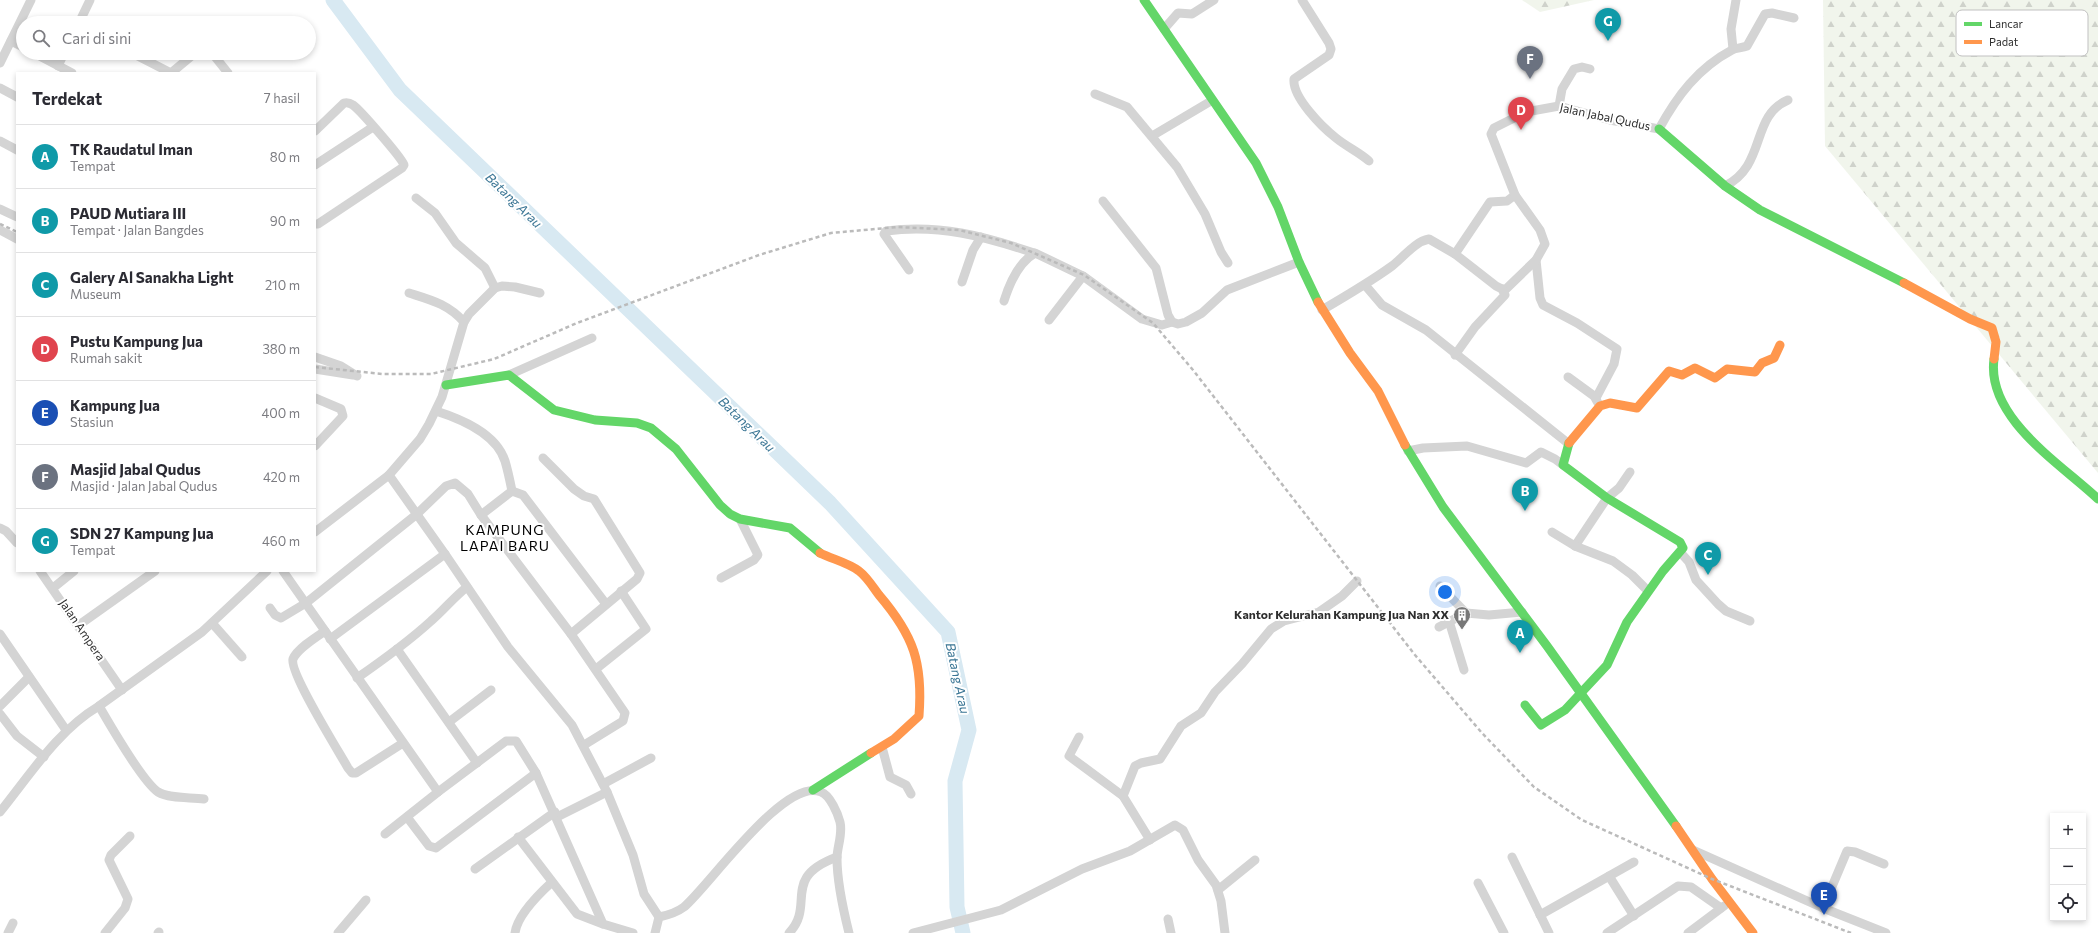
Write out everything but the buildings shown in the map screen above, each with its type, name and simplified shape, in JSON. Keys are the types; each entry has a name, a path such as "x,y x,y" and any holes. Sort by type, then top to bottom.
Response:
{"street":[{"path":"23,16 31,0"},
{"path":"82,16 90,0"},
{"path":"1144,0 1211,101 1256,163 1278,207 1299,262 1322,310 1350,354 1378,391 1408,451 1443,507 1522,612 1753,933"},
{"path":"1164,29 1178,13 1192,14 1214,0"},
{"path":"1302,0 1329,43 1331,49 1329,55 1294,78 1293,86 1307,108 1325,128 1369,161"},
{"path":"1733,49 1731,29 1736,0"},
{"path":"1794,18 1772,12 1765,14 1750,44 1743,48 1733,49 1702,71 1684,88 1659,129 1725,186 1760,210 1970,319 1992,328 1996,337 1993,378 2001,396 2025,434 2052,461 2098,499"},
{"path":"0,63 16,31"},
{"path":"11,41 16,44"},
{"path":"47,60 70,72"},
{"path":"58,66 61,60"},
{"path":"146,60 169,72"},
{"path":"172,72 187,60"},
{"path":"218,60 227,72"},
{"path":"1558,106 1562,89 1574,69 1582,67 1590,69"},
{"path":"0,88 16,96"},
{"path":"1095,94 1127,107 1177,167 1192,189 1228,263"},
{"path":"1725,186 1735,181 1753,159 1766,117 1780,103 1788,100"},
{"path":"1152,136 1211,101"},
{"path":"316,130 344,103 354,105 403,162 402,168 316,224"},
{"name":"Jalan Jabal Qudus","path":"1515,195 1491,134 1497,125 1526,112 1558,106 1610,120 1659,129"},
{"path":"316,163 373,127"},
{"path":"0,141 16,149"},
{"path":"1322,310 1365,285 1394,265 1423,240 1429,239 1455,254 1496,286 1506,289 1536,260 1544,247 1543,237 1540,230 1515,195 1507,201 1490,202 1455,254"},
{"path":"416,198 435,213 456,243 485,268 495,288"},
{"path":"1103,201 1156,268 1168,314 1172,322"},
{"path":"0,209 16,217"},
{"path":"909,270 884,234 886,231 904,229 961,232 1034,253 1083,276 1144,320 1162,325 1172,322 1178,324 1186,322 1202,313 1227,290 1299,262"},
{"path":"0,230 16,238"},
{"path":"962,282 973,250 981,237"},
{"path":"1004,301 1010,284 1018,271 1034,253"},
{"path":"1536,260 1540,298 1543,305 1549,310 1577,323 1617,349 1614,364 1598,402 1569,444 1563,465"},
{"path":"1049,320 1083,276"},
{"path":"1365,285 1382,304 1426,330 1455,355 1569,444"},
{"path":"316,531 389,476 420,439 436,412 446,385 464,322 469,314 495,288 502,286 515,287 540,293"},
{"path":"1455,355 1475,327 1504,295 1502,289"},
{"path":"409,293 440,302 456,312 464,322"},
{"path":"446,385 509,375 592,338"},
{"path":"1568,377 1598,402 1637,408 1669,371 1682,374 1695,368 1715,378 1726,369 1755,372 1762,363 1774,358 1780,345"},
{"path":"316,357 341,366 356,376 316,369"},
{"path":"509,375 524,385 554,410 562,414 595,420 636,423 651,428 676,449 720,505 730,514 740,519 790,528 820,553 859,571 879,593 907,634 918,665 921,687 919,716 894,740 813,790 799,794 777,809 733,851 685,906 673,914 659,917"},
{"path":"316,398 341,409 343,416 316,445"},
{"path":"436,412 461,420 492,440 505,460 512,491"},
{"path":"1408,451 1423,448 1467,446 1526,463 1541,452 1555,459 1607,498 1680,542 1683,546 1680,552 1648,591 1620,632 1612,657 1565,710 1541,725 1525,704"},
{"path":"543,458 574,489 584,496 594,499 640,573 639,576 571,634"},
{"path":"1575,546 1607,498 1619,488 1630,472"},
{"path":"389,476 445,554 508,647 572,724 605,788 633,855 644,894 659,917 655,933"},
{"path":"270,608 275,615 281,618 306,603 416,514 446,486 455,483 468,494 481,514 571,634 596,669 625,716 623,721 584,745"},
{"path":"481,514 512,491"},
{"path":"512,491 522,495 606,604"},
{"path":"721,578 754,560 758,556 740,519"},
{"path":"0,528 6,531 16,542"},
{"path":"1552,532 1575,546 1613,561 1648,591"},
{"path":"1680,552 1689,562 1696,580 1718,604 1726,611 1750,621"},
{"path":"330,639 445,554"},
{"name":"Jalan Ampera","path":"41,572 79,625 122,690"},
{"path":"53,588 73,572"},
{"path":"79,625 153,572"},
{"path":"0,812 66,730 81,716 99,706 202,632 265,572"},
{"path":"284,572 402,743 438,792"},
{"path":"1123,796 1136,766 1141,763 1160,759 1181,726 1201,713 1216,692 1271,629 1284,622 1319,612 1342,596 1357,580"},
{"path":"1440,586 1466,613"},
{"path":"357,678 431,622 455,596 467,587"},
{"path":"596,669 646,629 621,591"},
{"path":"1439,627 1466,613 1490,615 1522,612"},
{"path":"1449,621 1464,670"},
{"path":"212,623 242,657"},
{"path":"325,631 308,642 294,657 293,666 307,696 348,768 352,773 356,773 402,743"},
{"path":"0,634 66,730"},
{"path":"397,649 477,763"},
{"path":"0,706 29,677"},
{"path":"449,722 491,690"},
{"path":"99,706 138,768 151,785 159,792 167,795 204,799"},
{"path":"0,714 17,736 44,757"},
{"path":"1079,737 1069,756 1123,796 1150,840"},
{"path":"385,834 506,741 513,740 519,744 536,773 556,815 603,924"},
{"path":"882,747 890,777 906,785 910,794"},
{"path":"475,868 518,837 605,788 651,758"},
{"path":"407,816 429,846 436,848 536,773"},
{"path":"813,790 823,792 840,823 837,857 839,880 849,933"},
{"path":"913,933 1000,910 1082,869 1126,853 1175,826 1179,827 1198,860 1218,890 1225,933"},
{"path":"104,933 127,903 127,895 109,860 111,855 130,836"},
{"path":"518,837 577,914 633,933"},
{"path":"1693,850 1823,908 1886,933"},
{"path":"1823,908 1847,851 1855,852 1884,864"},
{"path":"790,933 794,928 799,915 805,878 821,863 837,857"},
{"path":"1512,857 1549,933"},
{"path":"1218,890 1255,860"},
{"path":"1540,915 1634,862"},
{"path":"1609,876 1634,916"},
{"path":"515,933 517,924 530,905 552,882"},
{"path":"1478,883 1504,933"},
{"path":"1607,933 1634,916 1672,888 1684,885 1691,887 1721,908"},
{"path":"338,933 366,900"},
{"path":"1689,933 1731,902"},
{"path":"1168,919 1171,933"},
{"path":"8,933 13,924"}],"green space":[{"path":"1522,0 1594,0 1540,12"},
{"path":"1823,0 2098,0 2098,473 1825,146"}],"waterway":[{"name":"Batang Arau","path":"333,0 400,90 830,503 948,632 969,730 955,781 957,907 963,933"}],"railway":[{"path":"0,224 16,232"},
{"path":"316,367 382,374 431,374 494,359 577,323 759,255 831,233 897,227 959,230 1011,243 1084,275 1153,323 1193,370 1415,655 1482,733 1534,787 1582,820 1712,879 1851,933"}],"traffic: fast":[{"path":"1144,0 1256,163 1278,207 1299,262 1318,302"},
{"path":"1659,129 1725,186 1760,210 1904,283"},
{"path":"1994,359 1995,381 2002,401 2014,420 2029,438 2047,455 2098,499"},
{"path":"446,385 509,375 554,410 595,420 637,423 651,428 676,449 720,505 730,514 740,519 790,528 820,553"},
{"path":"1525,705 1541,725 1565,710 1607,665 1627,622 1663,571 1683,548 1680,542 1607,498 1563,465 1569,443"},
{"path":"1405,445 1443,507 1547,646 1676,826"},
{"path":"813,790 871,753"}],"traffic: slow":[{"path":"1904,283 1970,319 1992,328 1996,342 1994,359"},
{"path":"1318,302 1350,353 1378,391 1405,445"},
{"path":"1569,443 1600,406 1610,403 1637,408 1669,371 1682,375 1695,368 1715,378 1727,369 1755,372 1762,363 1774,358 1780,345"},
{"path":"820,553 845,563 862,573 901,624 914,651 919,680 919,716 894,739 871,753"},
{"path":"1676,826 1712,879 1753,933"}],"place":[{"name":"SDN 27 Kampung Jua","path":"1608,41"},
{"name":"Masjid Jabal Qudus","path":"1530,79"},
{"name":"Pustu Kampung Jua","path":"1521,130"},
{"name":"PAUD Mutiara III","path":"1525,511"},
{"name":"Galery Al Sanakha Light","path":"1708,575"},
{"name":"Kantor Kelurahan Kampung Jua Nan XX","path":"1462,630"},
{"name":"TK Raudatul Iman","path":"1520,653"},
{"name":"Kampung Jua","path":"1824,915"}],"district":[{"name":"KAMPUNG LAPAI BARU","path":"505,538"}]}
